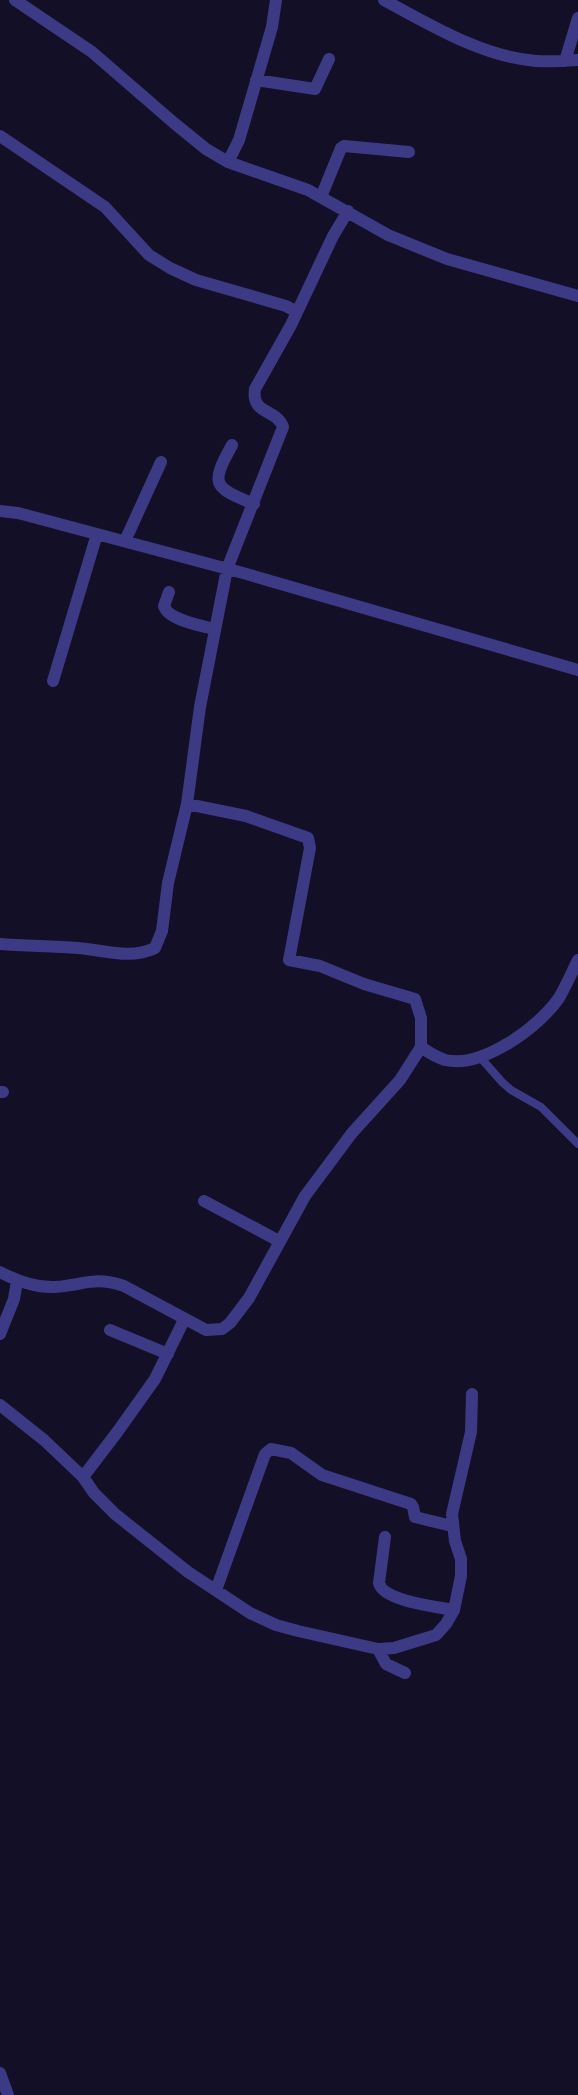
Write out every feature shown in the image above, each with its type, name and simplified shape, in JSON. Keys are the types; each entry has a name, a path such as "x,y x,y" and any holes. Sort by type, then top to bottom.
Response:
{"street":[{"path":"15,0 92,52 206,149 228,162 321,196 388,235 447,259 578,296"},
{"path":"228,162 239,140 272,27 276,0"},
{"path":"384,0 401,4 441,31 496,52 535,61 578,60"},
{"path":"565,61 578,18"},
{"path":"256,80 316,89 329,59"},
{"path":"0,136 105,207 149,255 170,268 196,280 286,306 297,312"},
{"path":"321,196 344,146 410,152"},
{"path":"0,944 80,948 125,954 144,953 155,948 162,931 168,883 187,804 200,707 227,569 283,428 280,420 257,405 254,399 256,389 348,210"},
{"path":"232,445 217,475 218,485 228,493 254,504"},
{"path":"125,541 161,462"},
{"path":"0,512 18,513 125,541 578,670"},
{"path":"53,681 97,534"},
{"path":"170,592 164,606 167,612 185,622 215,629"},
{"path":"0,1272 18,1281 54,1287 98,1280 110,1282 124,1286 184,1320 206,1330 222,1329 230,1323 249,1298 305,1196 338,1150 400,1080 421,1047 421,1018 415,999 364,984 320,966 290,960 310,848 308,838 246,816 187,804"},
{"path":"421,1047 445,1060 456,1061 480,1057 505,1045 531,1026 559,997 578,960"},
{"path":"204,1201 279,1241"},
{"path":"0,1334 14,1299 18,1281"},
{"path":"83,1477 155,1379 184,1320"},
{"path":"110,1330 168,1354"},
{"path":"0,1405 30,1427 83,1477 94,1493 115,1514 188,1572 250,1613 276,1625 332,1640 378,1649 394,1648 436,1635 446,1624 454,1610 461,1576 461,1559 452,1526 452,1514 471,1432 472,1394"},
{"path":"216,1590 265,1454 271,1449 291,1453 306,1461 322,1475 411,1504 415,1517 452,1526"},
{"path":"385,1537 379,1583 380,1589 387,1594 405,1600 454,1610"},
{"path":"378,1649 386,1664 405,1673"},
{"path":"0,2073 8,2095"}],"lane":[{"path":"480,1057 511,1090 541,1107 578,1144"}]}
